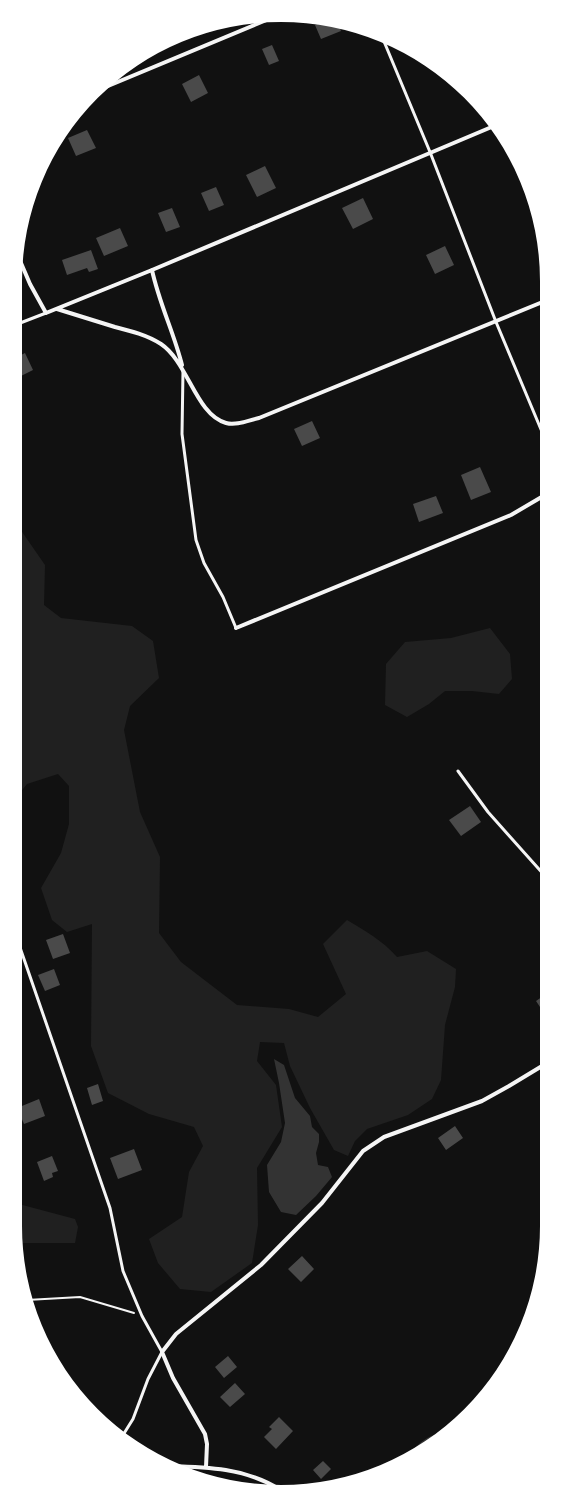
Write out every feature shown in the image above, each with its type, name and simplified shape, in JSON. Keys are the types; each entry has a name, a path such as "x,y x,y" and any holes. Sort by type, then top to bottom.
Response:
{"street":[{"path":"112,84 258,23"},
{"path":"23,267 46,313 489,128"},
{"path":"152,270 156,288 178,346 183,369"},
{"path":"57,309 142,335 161,344 174,356 201,402 216,418 226,423 236,423 259,418 540,303"},
{"path":"236,628 511,515 540,498"},
{"path":"206,1467 207,1444 204,1434 173,1378 162,1352 176,1334 261,1266 322,1203 363,1150 384,1137 482,1101 540,1067"},
{"path":"186,1466 229,1470 252,1476 269,1484"}],"lane":[{"path":"385,44 430,152 496,322 540,426"},
{"path":"22,322 46,313"},
{"path":"183,369 182,434 196,540 204,563 223,597 236,628"},
{"path":"458,771 488,812 540,870"},
{"path":"22,954 110,1208 123,1272 142,1316 162,1352 148,1379 133,1419 124,1432"}],"path":[{"path":"33,1300 80,1297 142,1316"}],"shaded area":[{"path":"22,532 45,565 44,605 61,618 132,626 153,641 159,678 130,706 124,730 140,812 160,857 159,933 181,962 237,1005 289,1009 318,1017 346,994 323,944 347,920 367,932 397,957 427,951 456,969 455,987 445,1025 441,1080 432,1099 408,1115 367,1129 355,1141 348,1156 334,1150 310,1108 290,1066 284,1043 260,1042 257,1061 276,1085 282,1127 257,1168 258,1225 252,1263 211,1292 180,1289 158,1263 149,1239 182,1217 189,1172 203,1146 194,1127 149,1114 108,1093 91,1046 92,924 67,932 52,920 41,888 61,853 69,824 69,786 58,774 27,784 22,790"},
{"path":"490,628 510,654 512,679 499,694 472,691 445,691 429,704 407,717 385,705 386,664 405,642 451,638"},
{"path":"274,1059 284,1065 295,1098 310,1116 312,1127 319,1134 319,1142 316,1153 318,1165 328,1167 332,1177 316,1196 296,1215 281,1212 269,1192 267,1165 281,1142 285,1123"},
{"path":"22,1205 75,1219 78,1227 75,1243 23,1243"}],"building":[{"path":"315,25 332,27 340,29 341,31 321,39"},
{"path":"272,45 279,61 269,65 262,49"},
{"path":"199,75 208,93 191,102 182,84"},
{"path":"87,130 96,148 76,156 68,138"},
{"path":"265,166 276,188 257,197 246,175"},
{"path":"216,187 224,205 209,211 201,193"},
{"path":"363,198 373,219 353,229 342,208"},
{"path":"172,208 180,227 166,232 158,213"},
{"path":"120,228 128,246 104,256 96,238"},
{"path":"445,246 454,265 435,274 426,255"},
{"path":"91,250 98,269 89,272 87,268 67,275 62,260"},
{"path":"25,353 33,370 22,376 22,354"},
{"path":"312,421 320,438 302,446 294,429"},
{"path":"480,467 491,492 471,500 461,475"},
{"path":"436,496 443,513 419,522 413,504"},
{"path":"470,806 481,822 461,836 449,820"},
{"path":"63,934 70,953 53,959 46,940"},
{"path":"54,969 60,985 45,991 38,975"},
{"path":"540,998 540,1007 536,1001"},
{"path":"98,1084 103,1101 92,1105 87,1088"},
{"path":"39,1099 45,1116 24,1124 22,1119 22,1106"},
{"path":"455,1126 463,1138 446,1150 438,1138"},
{"path":"134,1149 142,1170 118,1179 110,1158"},
{"path":"52,1156 58,1171 52,1173 53,1177 44,1181 37,1162"},
{"path":"302,1256 314,1269 301,1282 288,1269"},
{"path":"228,1356 237,1367 224,1378 215,1367"},
{"path":"235,1383 245,1394 230,1407 220,1397"},
{"path":"279,1417 293,1431 276,1449 264,1437 272,1429 269,1427"},
{"path":"323,1461 331,1469 321,1479 313,1470"}]}
